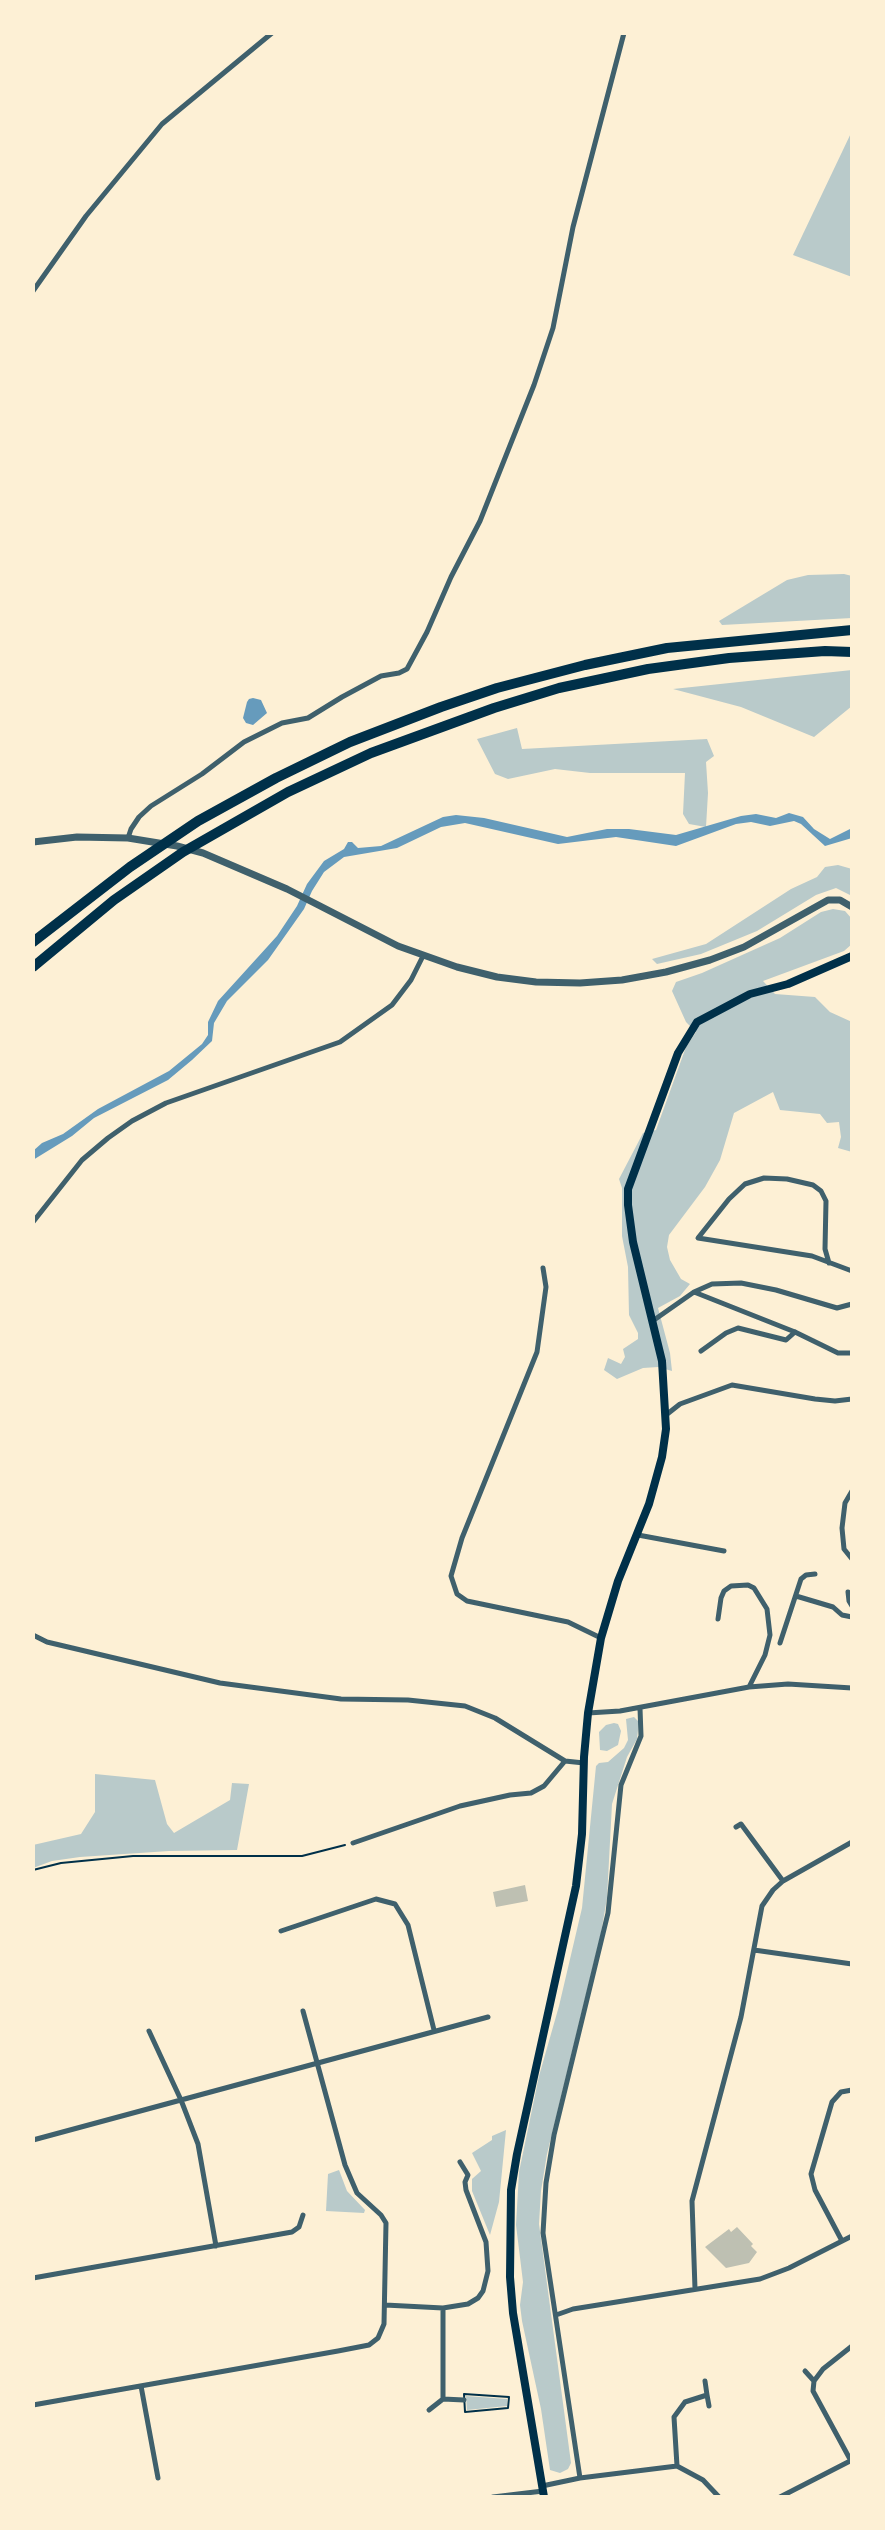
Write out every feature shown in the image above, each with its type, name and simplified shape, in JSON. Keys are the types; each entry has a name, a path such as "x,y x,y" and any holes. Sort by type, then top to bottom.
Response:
{"highway":[{"path":"33,942 130,866 198,821 349,742 497,688 585,665 667,648 852,630"},
{"path":"33,967 114,900 152,873 225,827 288,792 371,753 494,708 559,688 648,669 729,658 852,652"}],"main road":[{"path":"543,2491 513,2313 510,2277 511,2190 519,2141 576,1886 589,1713 601,1638 618,1581 649,1504 662,1457 666,1415 662,1361 633,1242 628,1189 678,1053 697,1022 750,994 788,984 852,957"}],"street":[{"path":"33,291 86,216 162,124 272,33"},
{"path":"128,838 139,817 151,806 202,774 244,742 282,723 308,718 382,676 407,669 428,632 490,498 534,385 552,328 573,227 624,33"},
{"path":"33,842 77,837 128,838 203,853 287,889 398,947 497,977 536,982 580,984 622,981 677,969 744,947 828,900 839,900 852,907"},
{"path":"33,1222 82,1160 132,1121 166,1102 340,1042 392,1005 411,980 423,956"},
{"path":"829,1263 825,1249 826,1201 821,1191 813,1185 787,1179 772,1177 745,1184 729,1199 698,1238 812,1256 829,1263 852,1271"},
{"path":"543,1268 545,1287 537,1352 462,1538 451,1576 457,1594 467,1601 568,1622 601,1638"},
{"path":"654,1320 694,1292 712,1284 741,1283 837,1308 852,1304"},
{"path":"694,1292 795,1332 838,1353 852,1353"},
{"path":"701,1351 738,1328 786,1340 795,1332"},
{"path":"666,1415 680,1404 733,1385 815,1399 852,1399"},
{"path":"852,1491 842,1514 844,1549 852,1559"},
{"path":"638,1535 724,1552"},
{"path":"780,1643 802,1577 815,1574"},
{"path":"718,1619 721,1598 724,1591 731,1586 754,1588 767,1609 770,1622 769,1639 765,1656 749,1687"},
{"path":"848,1592 852,1606"},
{"path":"796,1596 833,1606 842,1615 852,1617"},
{"path":"33,1635 47,1642 220,1683 341,1699 408,1700 465,1706 495,1718 565,1760 584,1763"},
{"path":"589,1713 640,1708 749,1687 788,1684 852,1688"},
{"path":"580,2478 543,2233 547,2172 608,1913 621,1785 641,1736 640,1708"},
{"path":"353,1843 460,1806 531,1793 544,1786 565,1760"},
{"path":"748,1817 738,1825 783,1881"},
{"path":"695,2289 692,2201 741,2017 762,1906 783,1881 852,1842"},
{"path":"281,1931 376,1899 395,1904 408,1925 434,2030"},
{"path":"299,1926 302,1933"},
{"path":"754,1950 852,1964"},
{"path":"33,2405 369,2345 374,2343 382,2332 386,2223 357,2193 351,2182 303,2011"},
{"path":"33,2140 488,2017"},
{"path":"149,2031 198,2144 216,2246"},
{"path":"842,2241 815,2190 811,2174 832,2102 841,2092 852,2090"},
{"path":"385,2305 443,2308 474,2301 483,2291 488,2271 486,2242 466,2190 468,2175 460,2162"},
{"path":"33,2278 292,2232 299,2227 303,2215"},
{"path":"556,2315 573,2309 771,2276 852,2236"},
{"path":"443,2308 443,2399"},
{"path":"780,2497 795,2487 851,2461 813,2391 814,2381 823,2369 852,2346"},
{"path":"805,2371 814,2381"},
{"path":"705,2381 709,2406"},
{"path":"141,2386 158,2478"},
{"path":"677,2466 674,2417 685,2402 707,2395"},
{"path":"429,2410 443,2399 464,2400"},
{"path":"493,2497 543,2491 580,2478 677,2466 703,2480 719,2497"},
{"path":"795,2487 799,2497"}],"path":[{"path":"33,1870 61,1863 133,1856 302,1856 353,1843"},
{"path":"464,2394 509,2397 508,2408 465,2412 464,2400 464,2394"}],"shaded area":[{"path":"852,131 852,277 793,255"},
{"path":"808,575 852,576 852,618 722,625 719,621 787,580"},
{"path":"852,670 852,706 814,737 741,707 673,689"},
{"path":"517,728 522,749 707,739 714,756 706,762 706,827 689,824 683,814 685,773 590,773 555,769 508,779 495,774 477,739"},
{"path":"838,865 852,869 852,896 836,888 816,895 757,931 701,954 657,964 652,959 706,944 791,889 817,877 825,867"},
{"path":"833,909 845,911 852,919 852,944 844,951 763,981 775,994 815,997 830,1012 852,1022 852,1152 838,1148 841,1137 839,1122 827,1123 820,1114 780,1110 773,1092 734,1113 720,1160 705,1187 669,1235 667,1247 670,1260 681,1279 690,1284 680,1296 658,1308 672,1371 658,1367 643,1368 617,1379 604,1370 608,1358 621,1364 625,1357 623,1349 638,1339 638,1333 629,1315 628,1267 622,1236 622,1188 619,1179 643,1133 656,1130 686,1047 696,1032 686,1022 672,991 676,982 780,938 821,912"},
{"path":"634,1717 639,1722 637,1739 627,1757 612,1804 607,1898 601,1933 547,2154 541,2191 539,2224 571,2463 568,2469 560,2473 550,2470 541,2409 522,2321 520,2305 523,2282 516,2225 519,2172 539,2076 582,1908 596,1766 608,1762 624,1748 628,1740 626,1719"},
{"path":"618,1724 621,1731 618,1745 607,1751 600,1750 599,1732 606,1725"},
{"path":"95,1774 155,1780 167,1824 174,1833 230,1800 232,1783 249,1784 237,1850 80,1857 52,1861 33,1868 33,1845 81,1834 95,1812"},
{"path":"506,2130 499,2202 490,2235 472,2191 472,2179 481,2171 472,2153 492,2140 492,2136"},
{"path":"339,2170 347,2191 365,2210 364,2213 326,2211 328,2174"},
{"path":"466,2396 507,2399 507,2406 467,2410"}],"water":[{"path":"253,698 261,700 267,713 253,725 246,723 243,718 247,702"},
{"path":"789,813 803,817 814,829 830,839 852,828 852,838 825,846 794,821 770,826 751,822 736,824 676,846 616,837 558,844 465,823 441,827 397,848 344,857 324,872 304,909 268,960 227,1001 214,1023 212,1041 168,1080 94,1118 72,1136 33,1160 33,1151 42,1143 63,1134 98,1109 169,1071 202,1044 208,1035 208,1022 218,1001 277,936 297,906 307,884 324,861 344,849 348,842 358,848 381,846 443,817 456,815 484,818 567,837 607,829 676,835 741,816 756,814 776,818"}],"building":[{"path":"525,1885 528,1901 496,1907 493,1892"},
{"path":"737,2227 757,2252 749,2263 726,2268 705,2247 729,2229 731,2232"}]}
